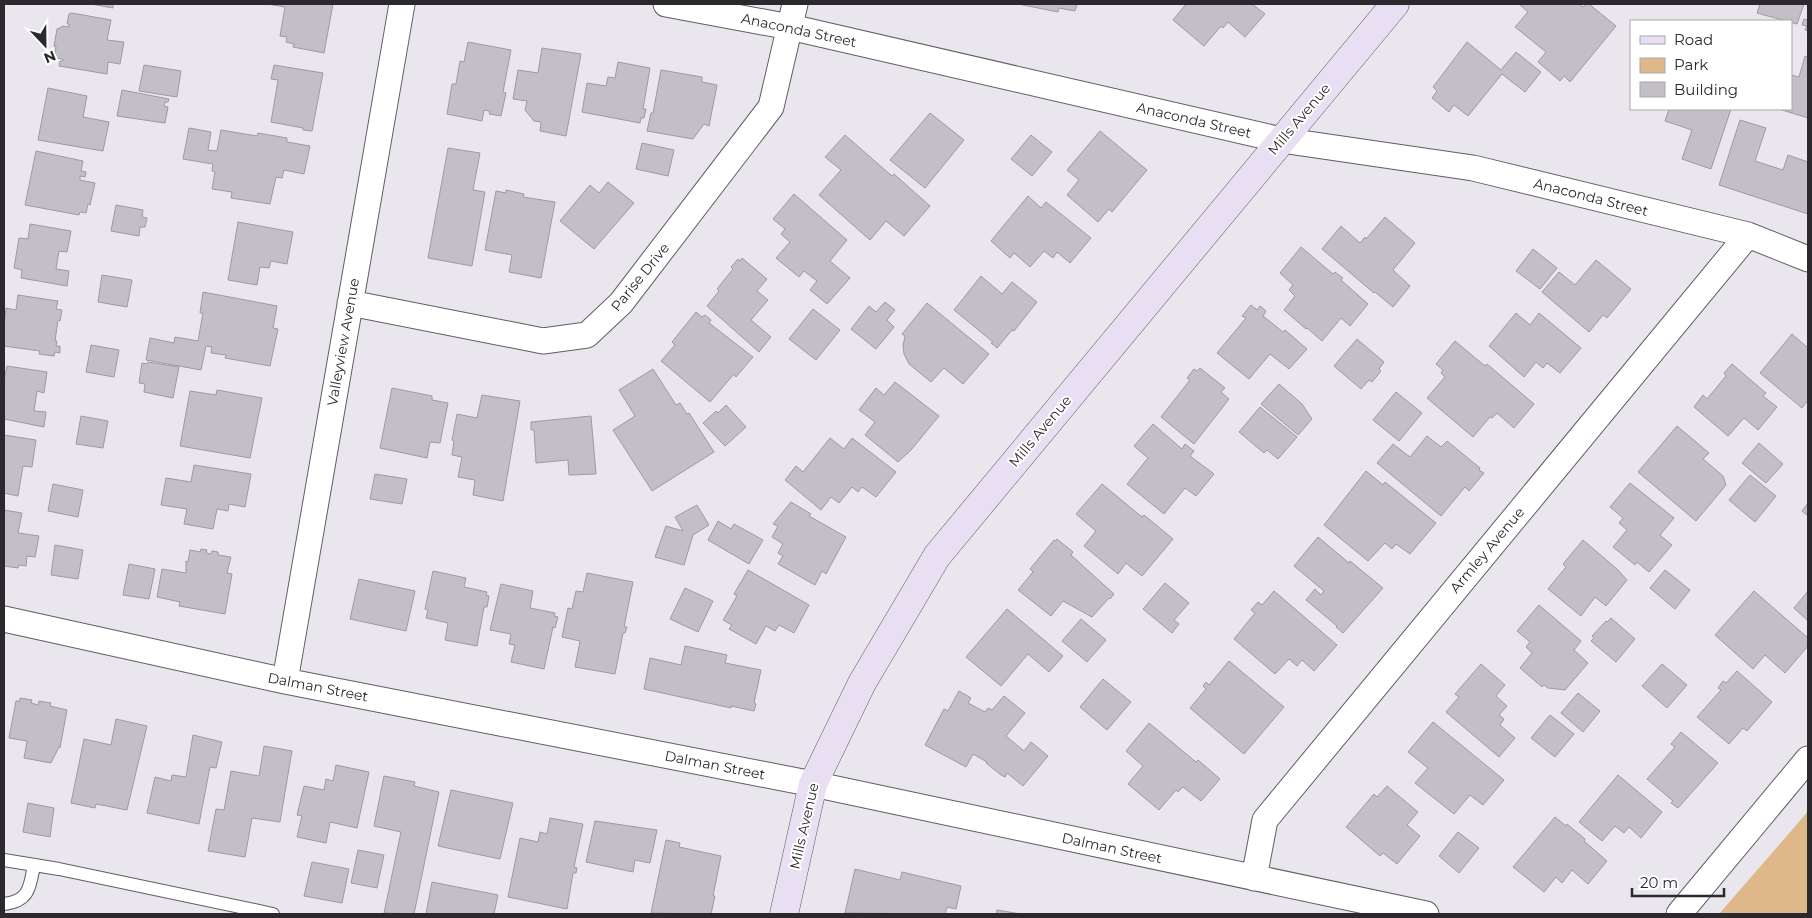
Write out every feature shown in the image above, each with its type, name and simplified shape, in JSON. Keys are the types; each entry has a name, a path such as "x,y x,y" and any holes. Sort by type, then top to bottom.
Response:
{"street":[{"name":"Valleyview Avenue","path":"285,681 402,4"},
{"name":"Anaconda Street","path":"666,4 793,15 1282,140 1473,168 1748,235 1808,259"},
{"name":"Mills Avenue","path":"784,914 813,784 862,683 937,556 1395,4"},
{"name":"Parise Drive","path":"350,303 543,341 588,335 621,303 771,107 793,15"},
{"name":"Armley Avenue","path":"1254,878 1265,820 1748,235"},
{"name":"Dalman Street","path":"4,619 285,681 813,784 1426,914"},
{"path":"1679,914 1808,759"}],"lane":[{"path":"4,860 273,914"},
{"path":"4,904 18,901 28,891 34,865"}],"green space":[{"path":"1808,811 1808,914 1719,914 1798,823"}],"building":[{"path":"91,4 113,4 113,8"},
{"path":"267,4 333,4 324,53 293,47 294,44 286,42 287,37 280,36 285,7"},
{"path":"1018,4 1077,4 1075,11 1059,8 1058,12"},
{"path":"1186,4 1252,4 1265,14 1245,37 1228,22 1223,28 1221,26 1204,46 1173,20"},
{"path":"1519,4 1579,4 1583,7 1589,4 1616,26 1570,82 1564,76 1560,81 1538,62 1546,52 1515,27 1528,12"},
{"path":"1760,4 1804,4 1797,24 1792,23 1792,20 1782,20 1757,13"},
{"path":"69,14 111,20 107,40 124,42 120,64 108,62 107,74 59,66 60,61 63,61 63,59 54,58 57,29 62,26 69,27 69,24 67,24"},
{"path":"1804,19 1808,20 1808,31 1805,30 1807,26 1802,25"},
{"path":"468,42 511,50 503,92 506,93 501,116 489,114 490,111 484,110 482,121 447,114 452,84 456,84 460,61 464,62"},
{"path":"1467,42 1501,70 1516,52 1541,72 1525,92 1502,74 1468,116 1454,105 1449,112 1432,98 1437,91 1433,87"},
{"path":"542,48 581,54 566,136 540,131 541,122 534,121 525,110 527,101 513,99 518,70 538,73"},
{"path":"1805,56 1808,57 1808,118 1782,110 1792,110 1792,75 1799,77"},
{"path":"618,62 650,68 643,109 646,109 644,118 641,118 640,123 582,112 587,83 606,86 608,77 615,78"},
{"path":"144,65 181,71 177,97 139,91"},
{"path":"274,65 323,73 312,131 271,122 278,80 271,79"},
{"path":"661,70 702,77 702,82 717,85 709,126 704,124 693,139 647,131 651,113 653,113"},
{"path":"48,88 87,96 83,117 109,122 103,151 38,140"},
{"path":"122,90 169,99 168,102 165,102 164,106 168,107 165,123 117,116"},
{"path":"1669,110 1731,110 1711,169 1682,159 1692,130 1665,121"},
{"path":"930,113 964,140 925,188 890,160"},
{"path":"1740,120 1766,128 1755,161 1783,170 1788,155 1808,162 1808,214 1719,185"},
{"path":"189,128 211,132 208,150 217,151 221,130 257,136 258,133 287,138 287,142 310,146 304,174 284,170 282,178 276,177 270,204 231,198 232,192 212,189 215,172 212,171 213,164 183,159"},
{"path":"1100,131 1147,170 1112,212 1109,209 1098,222 1067,195 1079,180 1067,170"},
{"path":"845,135 930,206 904,236 886,221 870,240 819,195 841,170 825,157"},
{"path":"1031,135 1052,152 1032,176 1011,159"},
{"path":"642,143 674,150 668,176 636,169"},
{"path":"448,148 480,153 473,190 485,192 472,266 428,258"},
{"path":"36,151 83,161 81,171 86,172 85,177 80,176 80,180 95,183 90,205 88,204 86,213 80,212 79,215 25,205"},
{"path":"608,182 634,203 594,249 560,221 590,185 599,193"},
{"path":"506,190 524,194 523,197 555,202 541,278 509,272 512,255 485,250 496,191 506,193"},
{"path":"794,194 847,240 830,261 850,278 827,304 810,290 817,281 804,271 799,277 776,258 790,242 781,234 785,229 773,219"},
{"path":"1028,196 1041,208 1046,202 1091,238 1070,263 1057,252 1053,258 1044,251 1030,267 1014,253 1010,258 991,241"},
{"path":"116,205 143,210 142,217 147,218 145,227 140,227 139,236 111,231"},
{"path":"1385,217 1415,243 1393,270 1410,286 1393,307 1322,249 1341,226 1360,243 1365,237 1366,239"},
{"path":"238,222 293,232 287,264 271,261 269,268 260,267 257,285 228,280"},
{"path":"30,224 71,231 67,252 59,251 56,269 69,271 67,286 21,278 22,270 14,268 19,238 28,239"},
{"path":"1301,247 1333,274 1335,272 1343,278 1341,280 1368,304 1350,326 1341,318 1322,341 1284,310 1295,296 1289,290 1293,285 1280,273"},
{"path":"1533,249 1557,268 1540,289 1516,271"},
{"path":"742,258 767,279 757,291 768,300 751,320 771,337 759,352 707,306 719,291 717,289 733,269 731,267 738,259 740,261"},
{"path":"1596,260 1631,289 1607,318 1603,315 1589,332 1542,292 1559,272 1575,285"},
{"path":"102,275 132,280 127,307 98,302"},
{"path":"981,276 1002,294 1012,282 1037,302 1014,331 1012,330 997,348 991,343 993,342 954,310"},
{"path":"203,292 277,306 273,328 278,329 270,366 225,358 226,355 211,353 212,347 206,346 201,370 146,360 150,338 174,343 175,337 198,341 203,313 200,313"},
{"path":"18,295 58,301 56,309 62,310 60,321 58,320 55,341 57,341 56,346 60,346 60,353 55,352 54,356 39,354 40,351 4,346 6,308 16,310"},
{"path":"885,302 895,310 887,320 894,327 876,349 851,329 869,306 876,312"},
{"path":"927,303 989,354 963,384 944,368 931,382 909,364 904,354 905,336 902,334"},
{"path":"1251,305 1257,310 1260,306 1266,311 1263,316 1283,332 1285,330 1307,349 1289,369 1270,354 1249,379 1217,353 1246,318 1242,316"},
{"path":"813,309 840,330 816,360 789,339"},
{"path":"696,312 702,317 705,315 711,320 709,323 753,357 736,377 734,374 710,402 661,361 675,345 672,342"},
{"path":"1516,313 1530,325 1539,313 1581,348 1560,373 1547,363 1543,368 1536,362 1524,377 1489,346"},
{"path":"1792,334 1808,348 1808,400 1802,408 1760,373"},
{"path":"1357,339 1384,362 1379,369 1381,371 1372,382 1369,380 1361,389 1334,366"},
{"path":"1455,341 1485,366 1487,364 1534,404 1514,428 1497,413 1492,418 1490,417 1473,437 1427,398 1445,377 1441,373 1443,370 1436,364"},
{"path":"91,345 119,350 114,377 86,372"},
{"path":"148,362 179,367 173,398 144,392 145,384 139,383 142,363 147,364"},
{"path":"1732,364 1766,393 1763,396 1777,407 1758,430 1744,418 1728,436 1694,407 1703,395 1707,399 1726,376 1724,373"},
{"path":"7,366 47,372 44,393 37,391 34,411 46,412 44,427 4,419 4,380"},
{"path":"1200,368 1225,388 1221,392 1229,399 1194,444 1161,417 1190,380 1187,378 1194,369 1197,371"},
{"path":"653,369 676,405 680,403 687,414 689,413 714,452 652,491 613,430 635,416 619,390"},
{"path":"895,382 939,416 911,450 898,462 865,435 875,422 859,410 876,388 884,395"},
{"path":"1279,384 1302,404 1312,419 1298,435 1261,404"},
{"path":"392,388 432,396 432,400 448,403 440,443 430,442 427,458 380,448"},
{"path":"217,390 262,398 250,458 180,446 190,391 216,395"},
{"path":"1396,392 1422,413 1399,441 1373,420"},
{"path":"482,395 520,401 503,501 473,495 475,480 458,477 462,457 452,455 454,441 452,440 457,414 477,418"},
{"path":"726,405 746,427 725,446 703,423"},
{"path":"1260,407 1297,437 1278,459 1267,450 1264,453 1239,432"},
{"path":"81,416 108,421 103,448 76,444"},
{"path":"591,416 596,474 569,475 568,460 536,463 534,430 531,430 531,422"},
{"path":"1153,424 1182,449 1185,444 1194,451 1190,456 1214,474 1196,496 1185,488 1164,514 1127,484 1148,458 1134,446"},
{"path":"1677,426 1709,453 1703,459 1723,476 1726,485 1696,521 1638,472"},
{"path":"4,435 36,440 32,467 23,466 18,496 4,493"},
{"path":"1427,436 1441,447 1447,441 1484,473 1469,491 1465,487 1441,516 1377,463 1393,444 1410,457"},
{"path":"830,438 844,449 852,438 896,472 876,497 862,487 858,492 852,487 839,503 831,497 821,510 785,480 796,466 803,472"},
{"path":"1759,443 1783,464 1766,483 1742,463"},
{"path":"194,465 251,474 245,507 229,504 228,511 217,509 213,529 184,524 187,509 161,505 166,478 191,482"},
{"path":"1366,471 1383,485 1385,482 1436,523 1410,554 1396,544 1392,549 1385,543 1368,561 1324,525"},
{"path":"375,474 407,479 402,504 370,499"},
{"path":"1750,475 1776,496 1755,522 1729,500"},
{"path":"1630,483 1674,518 1660,535 1672,545 1649,572 1637,562 1635,565 1613,547 1627,530 1619,523 1623,518 1610,507"},
{"path":"53,484 83,490 78,517 48,511"},
{"path":"1102,484 1142,517 1144,515 1173,539 1142,576 1126,563 1118,574 1084,546 1096,531 1076,514"},
{"path":"791,502 811,514 809,516 846,537 826,574 822,571 815,585 778,564 783,556 778,553 783,544 772,537 778,526 773,524"},
{"path":"1808,503 1808,516 1802,511"},
{"path":"697,505 709,525 693,535 684,565 655,557 666,526 683,531 675,517"},
{"path":"4,510 22,513 18,533 39,536 35,557 27,556 26,566 19,565 18,568 4,566"},
{"path":"718,521 731,529 734,524 763,540 749,564 708,540"},
{"path":"1318,537 1383,588 1343,633 1306,600 1315,589 1321,595 1324,591 1294,566"},
{"path":"1057,539 1073,552 1071,555 1114,594 1092,617 1063,601 1051,616 1018,590 1033,572 1030,569 1054,540"},
{"path":"1583,540 1627,580 1606,606 1595,597 1581,616 1548,589 1566,567 1563,564"},
{"path":"55,545 83,550 78,579 51,575"},
{"path":"201,549 207,550 206,553 211,554 212,551 218,552 218,555 231,557 227,573 232,574 225,614 179,606 180,602 157,597 162,569 186,573 186,561 188,562 190,550 200,552"},
{"path":"129,564 155,569 149,599 123,595"},
{"path":"748,570 809,605 794,633 779,625 775,631 766,626 756,644 729,629 732,625 723,620 737,596 734,594"},
{"path":"1665,570 1690,590 1675,609 1650,588"},
{"path":"433,571 466,578 464,587 487,592 486,595 489,596 487,607 484,607 477,646 445,640 448,623 426,618 428,610 425,609"},
{"path":"587,573 633,582 624,627 627,627 625,633 623,633 615,674 575,667 580,641 562,637 568,608 572,609 576,591 583,592"},
{"path":"359,579 415,591 406,631 350,619"},
{"path":"1165,583 1189,603 1174,620 1179,624 1172,633 1143,609"},
{"path":"501,584 533,591 530,608 555,613 554,616 558,617 555,628 553,627 544,669 511,662 515,645 509,644 511,634 490,630"},
{"path":"685,588 713,601 698,632 670,619"},
{"path":"1274,591 1337,645 1314,671 1302,660 1297,666 1289,659 1275,674 1234,639 1255,613 1251,610 1258,602 1262,605"},
{"path":"1754,591 1808,638 1808,646 1785,673 1765,655 1753,669 1715,635"},
{"path":"1808,591 1808,621 1794,608"},
{"path":"1539,605 1581,641 1574,650 1588,663 1565,690 1548,688 1544,685 1542,687 1520,668 1532,653 1526,647 1530,642 1517,631"},
{"path":"1007,609 1063,656 1049,672 1028,654 1001,686 966,657"},
{"path":"1611,618 1635,639 1616,662 1591,641 1594,638 1592,636"},
{"path":"1081,619 1106,640 1087,662 1062,641"},
{"path":"685,646 727,655 725,663 761,670 754,711 731,706 731,708 644,689 650,658 681,665"},
{"path":"1229,661 1284,707 1244,754 1190,708 1206,689 1203,686 1206,682 1209,685"},
{"path":"1481,664 1505,685 1496,696 1507,706 1499,715 1504,719 1500,725 1515,738 1499,757 1446,712 1459,697 1455,694"},
{"path":"1662,664 1687,685 1667,708 1642,686"},
{"path":"1737,671 1772,702 1747,731 1743,728 1729,744 1697,717 1721,690 1718,688 1723,681 1726,683"},
{"path":"1103,679 1131,702 1107,730 1080,707"},
{"path":"959,691 971,698 968,703 985,712 988,708 992,710 1004,696 1025,713 1006,736 1024,751 1031,742 1048,756 1023,786 1007,773 1005,777 1001,775 987,762 973,754 966,767 925,745 944,709 948,711"},
{"path":"1578,693 1600,711 1583,732 1561,713"},
{"path":"20,698 32,700 31,703 38,705 39,701 51,703 50,706 67,710 60,748 51,763 24,758 27,741 9,738 16,701 20,701"},
{"path":"1550,715 1574,734 1555,757 1531,738"},
{"path":"116,719 147,726 127,810 96,804 95,808 71,803 84,739 111,745"},
{"path":"1433,722 1504,780 1483,805 1470,795 1454,814 1415,783 1428,768 1408,752"},
{"path":"1149,723 1196,762 1198,760 1220,779 1201,801 1183,787 1178,792 1176,790 1159,810 1128,784 1143,766 1126,751"},
{"path":"1681,732 1718,763 1678,808 1671,803 1673,801 1647,779 1675,747 1671,744"},
{"path":"193,735 222,742 216,768 210,767 199,824 147,813 155,777 171,781 172,775 186,777"},
{"path":"264,746 292,751 280,822 252,818 245,857 208,851 216,809 224,810 231,771 259,776"},
{"path":"336,765 369,772 357,828 330,822 326,843 297,837 302,816 297,815 304,786 324,790 326,779 333,781"},
{"path":"1618,775 1662,812 1641,838 1629,827 1624,833 1615,826 1602,841 1579,822"},
{"path":"384,776 415,782 414,786 439,792 414,914 384,913 401,832 374,826"},
{"path":"1387,786 1418,812 1407,825 1420,836 1397,864 1383,853 1380,856 1346,827 1374,794 1377,797"},
{"path":"451,790 513,803 500,859 438,846"},
{"path":"28,803 54,808 50,837 23,832"},
{"path":"1555,817 1585,839 1584,841 1607,861 1588,884 1572,870 1562,883 1556,877 1544,892 1513,867"},
{"path":"550,818 583,824 574,867 577,868 576,873 573,873 567,909 508,897 520,838 538,842 540,832 547,834"},
{"path":"595,821 657,830 650,863 635,860 633,872 586,862"},
{"path":"1458,832 1479,848 1459,873 1439,856"},
{"path":"666,840 680,843 679,847 721,856 711,914 651,913"},
{"path":"358,850 384,855 377,888 351,883"},
{"path":"312,862 349,869 342,903 304,896"},
{"path":"855,869 900,880 902,872 961,886 956,909 947,907 945,914 845,913"},
{"path":"432,882 498,895 494,914 426,914"},
{"path":"997,910 1021,914 996,914"}]}
